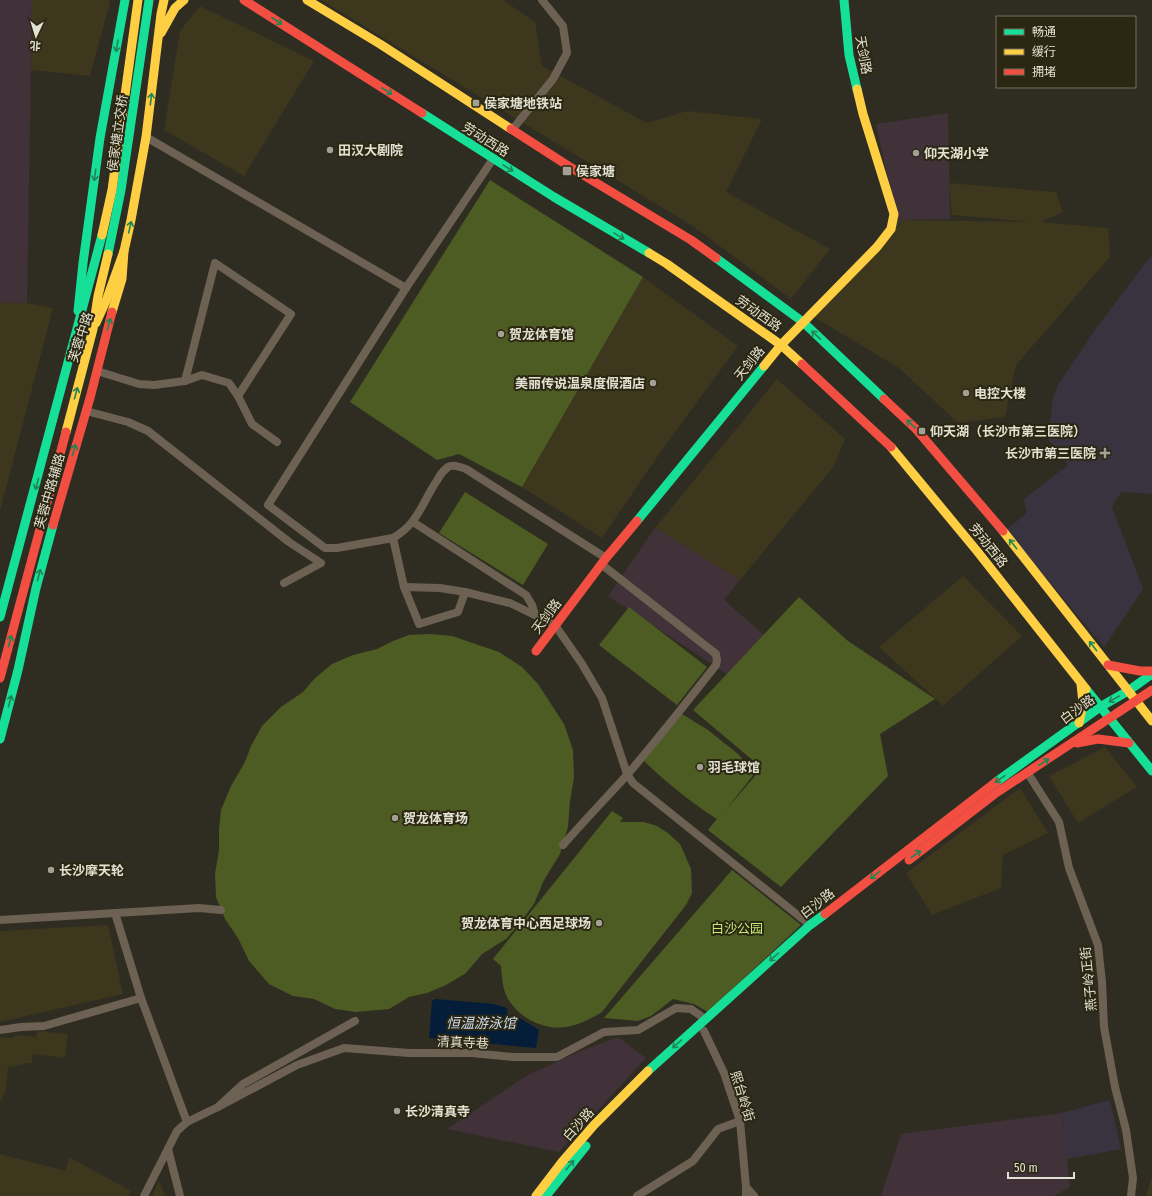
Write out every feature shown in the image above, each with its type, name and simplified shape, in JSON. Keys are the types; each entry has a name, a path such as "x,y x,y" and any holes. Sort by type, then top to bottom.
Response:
{"main road":[{"name":"侯家塘立交桥","path":"76,338 95,266 112,190 138,0"},
{"name":"侯家塘立交桥","path":"93,329 98,296 122,184 149,0"},
{"name":"芙蓉中路","path":"0,678 93,329 106,301 124,251 146,137 164,0"},
{"path":"159,36 175,8 184,0"},
{"name":"劳动西路","path":"244,0 493,159 667,264 781,345 889,445 977,550 1109,719 1152,770"},
{"name":"劳动西路","path":"307,0 380,44 570,167 691,240 803,322 916,429 1006,534 1152,721"},
{"name":"天剑路","path":"536,651 604,561 674,478 781,345 878,247 890,229 894,214 863,114 849,55 844,0"},
{"name":"芙蓉中路","path":"0,617 76,338 83,263 100,138 123,3"},
{"name":"芙蓉中路辅路","path":"0,739 20,664 36,588 98,371 122,279 124,251"},
{"path":"1108,665 1140,671 1152,670"},
{"name":"白沙路","path":"536,1196 562,1162 594,1125 649,1070 810,925 992,785 1100,707 1128,691 1152,674"},
{"path":"1078,723 1083,703 1081,683"},
{"name":"白沙路","path":"546,1196 598,1132 653,1077 814,931 996,794 1152,690"},
{"path":"1071,744 1098,739 1129,743"}],"street":[{"path":"512,130 553,80 567,53 563,26 542,0"},
{"path":"146,137 406,288"},
{"path":"493,159 406,288 268,505 324,548 337,548 393,538 403,532 413,522 432,488 448,467 456,466 466,469 604,561 716,654 716,665 678,713 627,774 586,817 563,845"},
{"path":"185,381 215,263 290,314 238,396"},
{"path":"98,371 139,384 154,385 185,381 202,375 229,383 238,396 252,424 276,442"},
{"path":"86,411 128,422 148,431 289,542 321,563 284,583"},
{"path":"413,522 526,595 532,605 535,615"},
{"path":"393,538 404,587 419,624 458,612 465,592"},
{"path":"404,587 440,588 465,592 510,603 555,626 582,664 602,698 627,774 633,783 810,925"},
{"name":"燕子岭正街","path":"1027,772 1059,822 1069,868 1098,945 1102,982 1104,1027 1115,1087 1126,1130 1133,1178 1131,1196"},
{"path":"0,920 199,908 221,910"},
{"path":"115,913 142,998 187,1122"},
{"path":"0,1030 21,1026 44,1026 142,998"},
{"name":"清真寺巷","path":"218,1107 297,1065 344,1048 409,1053 472,1053 513,1057 556,1057 604,1032 638,1030 676,1008 691,1008 705,1019"},
{"path":"144,1196 177,1132 187,1122 218,1107 243,1084 354,1021"},
{"name":"熙台岭街","path":"704,1031 724,1073 740,1121 746,1192"},
{"path":"637,1196 693,1161 718,1129 740,1121"},
{"path":"168,1149 180,1196"},
{"path":"746,1192 754,1196"}],"shaded area":[{"path":"0,0 32,0 27,303 0,302"},
{"path":"32,0 109,0 110,2 90,76 31,70"},
{"path":"321,0 503,0 535,22 542,66 647,123 687,111 762,119 726,192 830,249 791,299 694,227"},
{"path":"200,6 314,61 244,176 164,130 180,31"},
{"name":"仰天湖小学","path":"948,113 950,219 897,220 876,124"},
{"path":"949,183 1056,192 1063,212 1041,222 1108,228 1110,257 1016,365 1005,417 958,423 899,368 814,317 897,220 1032,222 952,215"},
{"name":"长沙市第三医院","path":"1150,257 1152,257 1152,494 1121,492 1112,507 1143,589 1104,647 1006,530 1027,513 1024,499 1068,465 1049,440 1052,402 1058,385 1097,327"},
{"path":"643,277 738,346 664,447 602,538 522,487"},
{"path":"0,302 27,303 53,308 0,511"},
{"path":"777,379 845,439 834,466 740,580 655,528"},
{"path":"655,528 740,580 724,600 764,635 727,674 608,596"},
{"path":"963,576 1022,636 943,706 879,647"},
{"path":"1105,747 1137,787 1078,823 1049,776"},
{"path":"1020,788 1048,833 1003,855 1001,888 932,915 906,873"},
{"path":"108,925 123,994 0,1022 0,931"},
{"path":"37,1031 68,1034 65,1058 33,1054 32,1063 25,1063 24,1065 19,1064 19,1066 15,1065 15,1067 8,1066 6,1089 0,1103 0,1037 14,1038 15,1035 36,1037"},
{"path":"618,1037 646,1058 559,1152 447,1129 528,1075 583,1050"},
{"path":"1110,1100 1121,1149 1067,1159 1062,1113"},
{"path":"1062,1113 1070,1187 1054,1196 881,1196 901,1134"},
{"path":"0,1154 66,1171 69,1157 131,1191 128,1196 0,1196"},
{"path":"1152,1176 1152,1196 1146,1196"},
{"path":"159,1181 165,1196 152,1196"}],"green space":[{"name":"贺龙体育馆","path":"490,180 643,277 522,487 459,454 437,460 350,402"},
{"path":"465,492 548,544 523,585 439,533"},
{"path":"799,597 848,641 935,699 880,734 888,776 781,887 708,830 717,819 679,792 644,761 682,714 708,730 738,754 755,773 724,812 762,768 693,710"},
{"path":"629,607 707,667 677,705 599,645"},
{"name":"贺龙体育场","path":"430,634 452,636 499,652 522,667 538,684 564,724 573,750 574,777 568,827 560,854 544,880 534,904 506,939 482,954 466,973 446,985 427,993 409,997 389,1009 356,1012 335,1009 314,999 293,996 269,984 249,961 238,938 225,919 216,897 215,873 219,851 221,810 231,786 245,762 251,746 262,726 281,707 303,692 315,678 332,664 353,655 377,649 409,635"},
{"path":"612,811 623,818 620,822 644,822 657,826 668,833 680,844 691,869 692,893 686,905 602,1012 584,1022 575,1025 558,1028 549,1027 523,1016 510,1002 503,987 501,966 493,959"},
{"name":"白沙公园","path":"732,870 801,925 708,1012 694,1004 673,999 651,1016 638,1021 604,1018"}],"water":[{"name":"恒温游泳馆","path":"435,999 494,1004 507,1008 508,1015 520,1018 539,1030 536,1048 429,1038 432,1001"}],"traffic: fast":[{"path":"78,311 100,138 125,0"},
{"path":"108,254 121,190 149,0"},
{"path":"844,0 849,55 857,89"},
{"path":"422,113 554,197 649,253"},
{"path":"0,617 102,235"},
{"path":"716,258 803,322 884,399"},
{"path":"637,521 764,366"},
{"path":"0,739 18,670 36,588 53,525"},
{"path":"996,782 1100,707 1128,691 1152,674"},
{"path":"1086,689 1152,771"},
{"path":"648,1071 810,925 825,914"},
{"path":"546,1196 586,1146"}],"traffic: slow":[{"path":"102,235 112,190 138,0"},
{"path":"96,323 106,301 124,251 131,220 146,137 164,0"},
{"path":"161,33 175,8 184,0"},
{"path":"307,0 380,44 511,129"},
{"path":"764,366 781,345 877,247 891,229 894,214 863,114 857,89"},
{"path":"112,312 122,279 124,251"},
{"path":"649,253 667,264 781,345 802,364"},
{"path":"66,432 93,329 98,296 108,254"},
{"path":"891,447 977,551 1086,689"},
{"path":"1003,531 1152,721"},
{"path":"1079,723 1083,703 1081,684"},
{"path":"536,1196 562,1162 594,1125 648,1071"}],"traffic: jam":[{"path":"244,0 422,113"},
{"path":"511,129 570,167 691,240 716,258"},
{"path":"53,525 90,398 112,312"},
{"path":"802,364 891,447"},
{"path":"884,399 916,429 1003,531"},
{"path":"0,678 66,432"},
{"path":"536,651 606,558 637,521"},
{"path":"1108,665 1140,671 1152,671"},
{"path":"909,860 996,793 1152,690"},
{"path":"1077,743 1098,739 1129,743"},
{"path":"825,914 996,782"}],"place":[{"name":"侯家塘地铁站","path":"476,103"},
{"name":"田汉大剧院","path":"330,150"},
{"name":"仰天湖小学","path":"916,153"},
{"name":"侯家塘","path":"567,171"},
{"name":"贺龙体育馆","path":"501,334"},
{"name":"美丽传说温泉度假酒店","path":"653,383"},
{"name":"电控大楼","path":"966,393"},
{"name":"仰天湖（长沙市第三医院）","path":"922,431"},
{"name":"长沙市第三医院","path":"1105,453"},
{"name":"羽毛球馆","path":"700,767"},
{"name":"贺龙体育场","path":"395,818"},
{"name":"长沙摩天轮","path":"51,870"},
{"name":"贺龙体育中心西足球场","path":"599,923"},
{"name":"长沙清真寺","path":"397,1111"}]}
